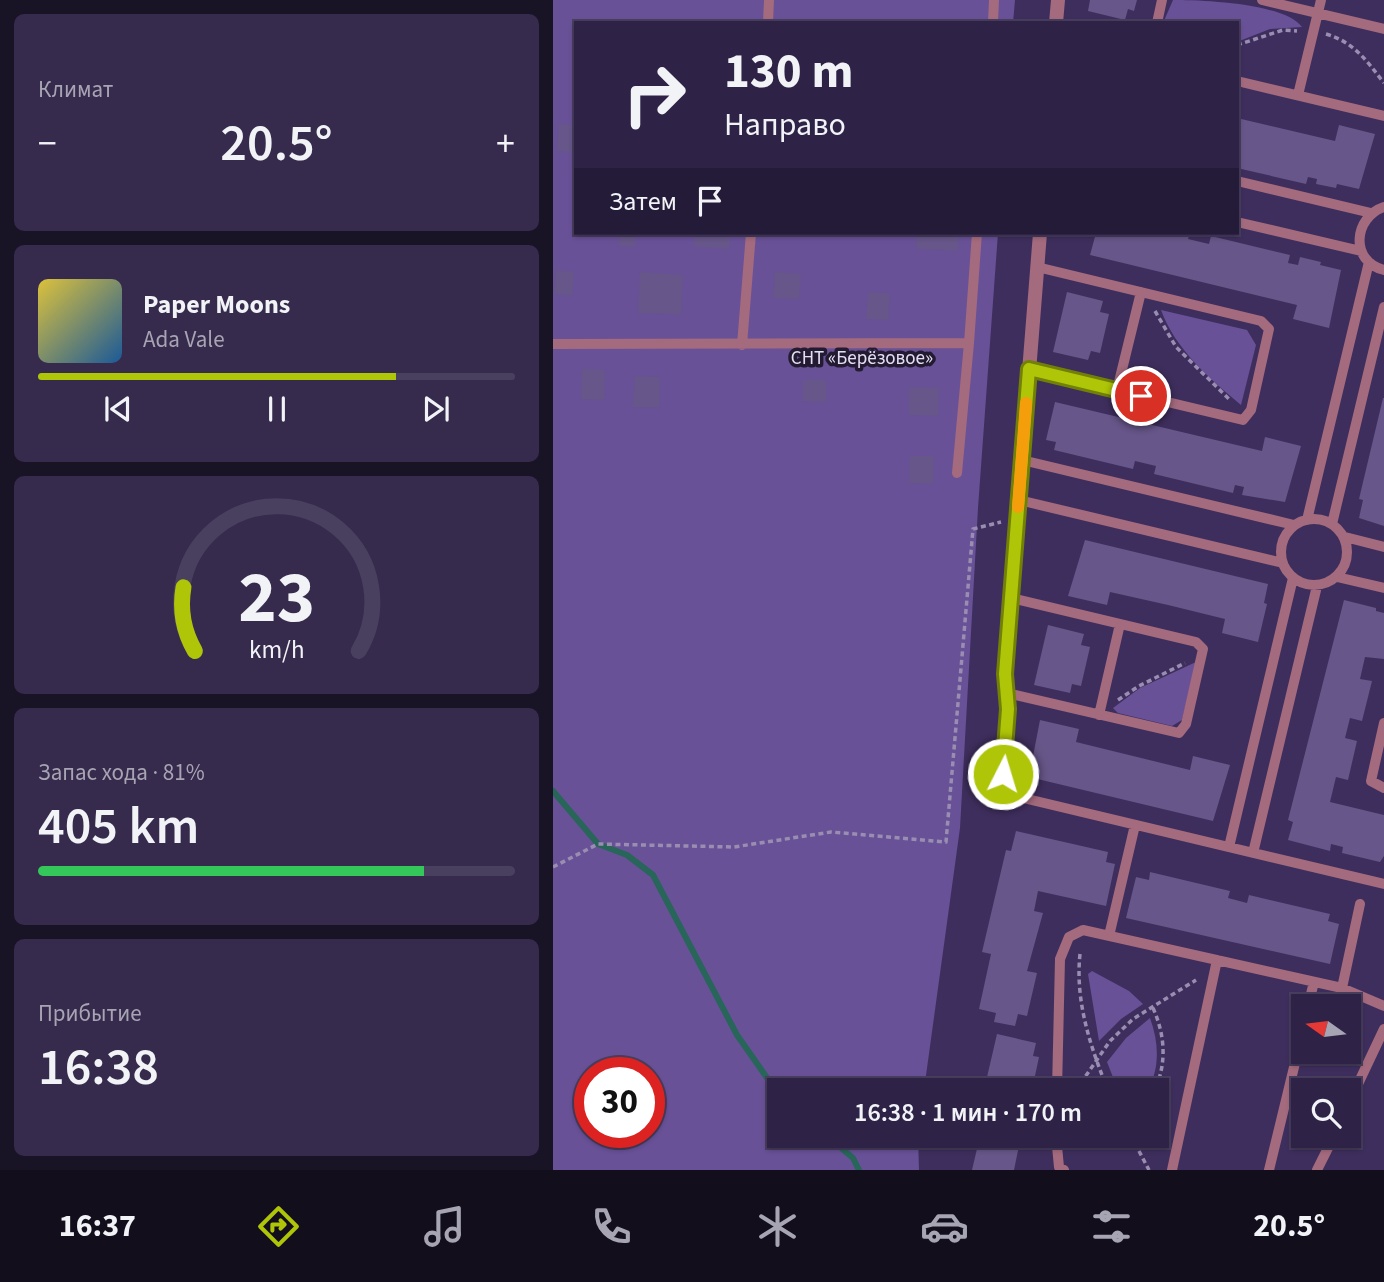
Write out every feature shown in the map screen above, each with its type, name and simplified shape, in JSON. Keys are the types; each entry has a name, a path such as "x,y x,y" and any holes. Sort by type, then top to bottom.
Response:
{"street":[{"path":"1056,21 1058,0"},
{"path":"1007,789 1003,774 1007,693 1005,674 1039,235"}],"lane":[{"path":"768,21 769,0"},
{"path":"993,21 994,0"},
{"path":"1157,21 1162,0"},
{"path":"1262,0 1384,29"},
{"path":"1298,96 1321,0"},
{"path":"1239,81 1384,116"},
{"path":"1239,181 1371,213"},
{"path":"1383,204 1371,213 1359,231 1361,251 1369,262 1384,270"},
{"path":"1239,222 1361,251"},
{"path":"742,345 751,235"},
{"path":"957,473 977,235"},
{"path":"1307,520 1369,262"},
{"path":"1029,369 1237,419 1248,417 1269,335 1267,324 1037,267"},
{"path":"1117,390 1145,293"},
{"path":"1332,524 1384,307"},
{"path":"553,344 969,343"},
{"path":"1022,460 1294,526"},
{"path":"1019,500 1283,563"},
{"path":"1345,537 1347,561 1337,576 1317,586 1301,583 1293,578 1283,563 1282,545 1294,526 1307,520 1316,519 1332,524 1345,537 1384,547"},
{"path":"1337,576 1384,588"},
{"path":"1229,847 1293,578"},
{"path":"1253,853 1317,586"},
{"path":"1007,693 1174,733 1183,730 1203,649 1196,642 1011,598"},
{"path":"1099,715 1120,624"},
{"path":"1384,723 1371,781 1384,788"},
{"path":"1007,789 1019,797 1384,884"},
{"path":"1109,936 1135,825"},
{"path":"1342,988 1360,904"},
{"path":"1058,1078 1060,958 1069,937 1083,930 1342,988 1384,1006"},
{"path":"1172,1170 1217,960"},
{"path":"1311,994 1314,982"},
{"path":"1361,1078 1384,1029"},
{"path":"1269,1170 1295,1064"},
{"path":"1056,1148 1059,1167 1064,1170"},
{"path":"1317,1170 1328,1148"}],"path":[{"path":"1145,293 1176,347 1248,417"},
{"path":"553,867 598,844 734,847 831,832 946,842 973,529 993,522 1017,523"},
{"path":"1099,715 1139,685 1202,655"},
{"path":"1083,930 1078,978 1084,1022 1103,1078"},
{"path":"1084,1078 1096,1059 1133,1019 1188,987 1217,960"},
{"path":"1153,1007 1163,1037 1164,1053 1157,1078"},
{"path":"1137,1148 1149,1170"}],"green space":[{"name":"СНТ «Берёзовое»","path":"553,0 1015,0 1013,21 574,21 574,235 998,235 978,508 960,828 926,1078 767,1078 767,1148 918,1148 919,1170 553,1170"},
{"path":"1173,0 1222,2 1278,13 1302,27 1270,29 1239,41 1239,21 1164,21"},
{"path":"1161,310 1247,330 1256,345 1241,405 1184,350"},
{"path":"1196,662 1182,720 1172,726 1118,713 1113,708 1140,688"},
{"path":"1092,971 1129,991 1143,1004 1121,1019 1099,1041 1088,974"},
{"path":"1150,1018 1157,1055 1153,1078 1113,1078 1107,1062 1126,1038"}],"building":[{"path":"1090,0 1137,0 1134,11 1128,9 1125,20 1088,11"},
{"path":"1239,118 1335,141 1339,125 1375,134 1359,189 1337,184 1336,188 1316,184 1317,179 1308,177 1306,184 1239,168"},
{"path":"559,124 574,125 574,153 557,151"},
{"path":"620,235 635,235 635,247 619,246"},
{"path":"695,235 730,235 729,249 694,247"},
{"path":"917,235 959,235 958,251 916,249"},
{"path":"1095,235 1189,235 1188,239 1209,244 1211,236 1290,255 1288,263 1298,265 1300,257 1341,270 1329,328 1293,319 1297,305 1090,255"},
{"path":"556,270 574,272 572,296 554,294"},
{"path":"640,272 683,275 681,315 638,313"},
{"path":"775,272 801,274 799,299 773,298"},
{"path":"868,292 890,293 888,320 866,319"},
{"path":"1067,292 1103,301 1100,312 1109,314 1100,353 1091,351 1088,360 1053,352"},
{"path":"582,369 605,370 604,400 581,399"},
{"path":"635,376 660,377 659,408 633,407"},
{"path":"803,380 826,380 826,402 803,401"},
{"path":"909,387 939,388 938,416 909,415"},
{"path":"1383,398 1384,526 1359,518 1363,500 1359,499"},
{"path":"1055,402 1262,451 1265,437 1301,446 1285,502 1242,495 1244,487 1235,485 1233,493 1154,474 1156,466 1135,461 1133,469 1054,450 1056,442 1046,440"},
{"path":"910,456 934,456 933,484 909,483"},
{"path":"1085,540 1268,584 1264,603 1267,604 1258,642 1222,633 1225,619 1168,605 1110,592 1107,605 1068,596"},
{"path":"1344,600 1376,608 1376,611 1384,613 1384,659 1365,657 1360,679 1372,681 1362,721 1350,718 1345,738 1357,741 1348,780 1336,777 1330,802 1384,815 1384,856 1380,862 1342,853 1343,847 1331,844 1330,851 1288,840 1293,822 1288,820"},
{"path":"1048,625 1084,634 1081,645 1090,647 1081,686 1072,684 1070,693 1034,685"},
{"path":"1040,720 1079,729 1076,742 1190,770 1193,756 1230,765 1213,821 1029,777"},
{"path":"1016,831 1108,852 1106,862 1115,864 1106,906 1038,891 1034,911 1043,913 1027,971 1037,973 1027,1016 1018,1014 1015,1026 994,1022 996,1013 979,1009 991,954 982,952 1006,850 1011,851"},
{"path":"1150,872 1230,891 1228,898 1247,903 1249,895 1330,914 1328,921 1339,924 1330,964 1126,918 1136,877 1149,880"},
{"path":"997,1034 1036,1043 1033,1056 1039,1057 1035,1078 987,1078"},
{"path":"977,1148 1019,1148 1014,1170 972,1170"}],"waterway":[{"path":"553,791 598,844 627,855 653,875 737,1035 767,1078"},
{"path":"841,1148 853,1158 859,1170"}],"slow traffic":[{"path":"1018,507 1026,403"}],"route":[{"path":"1003,774 1008,709 1005,674 1029,369 1141,396"}]}
